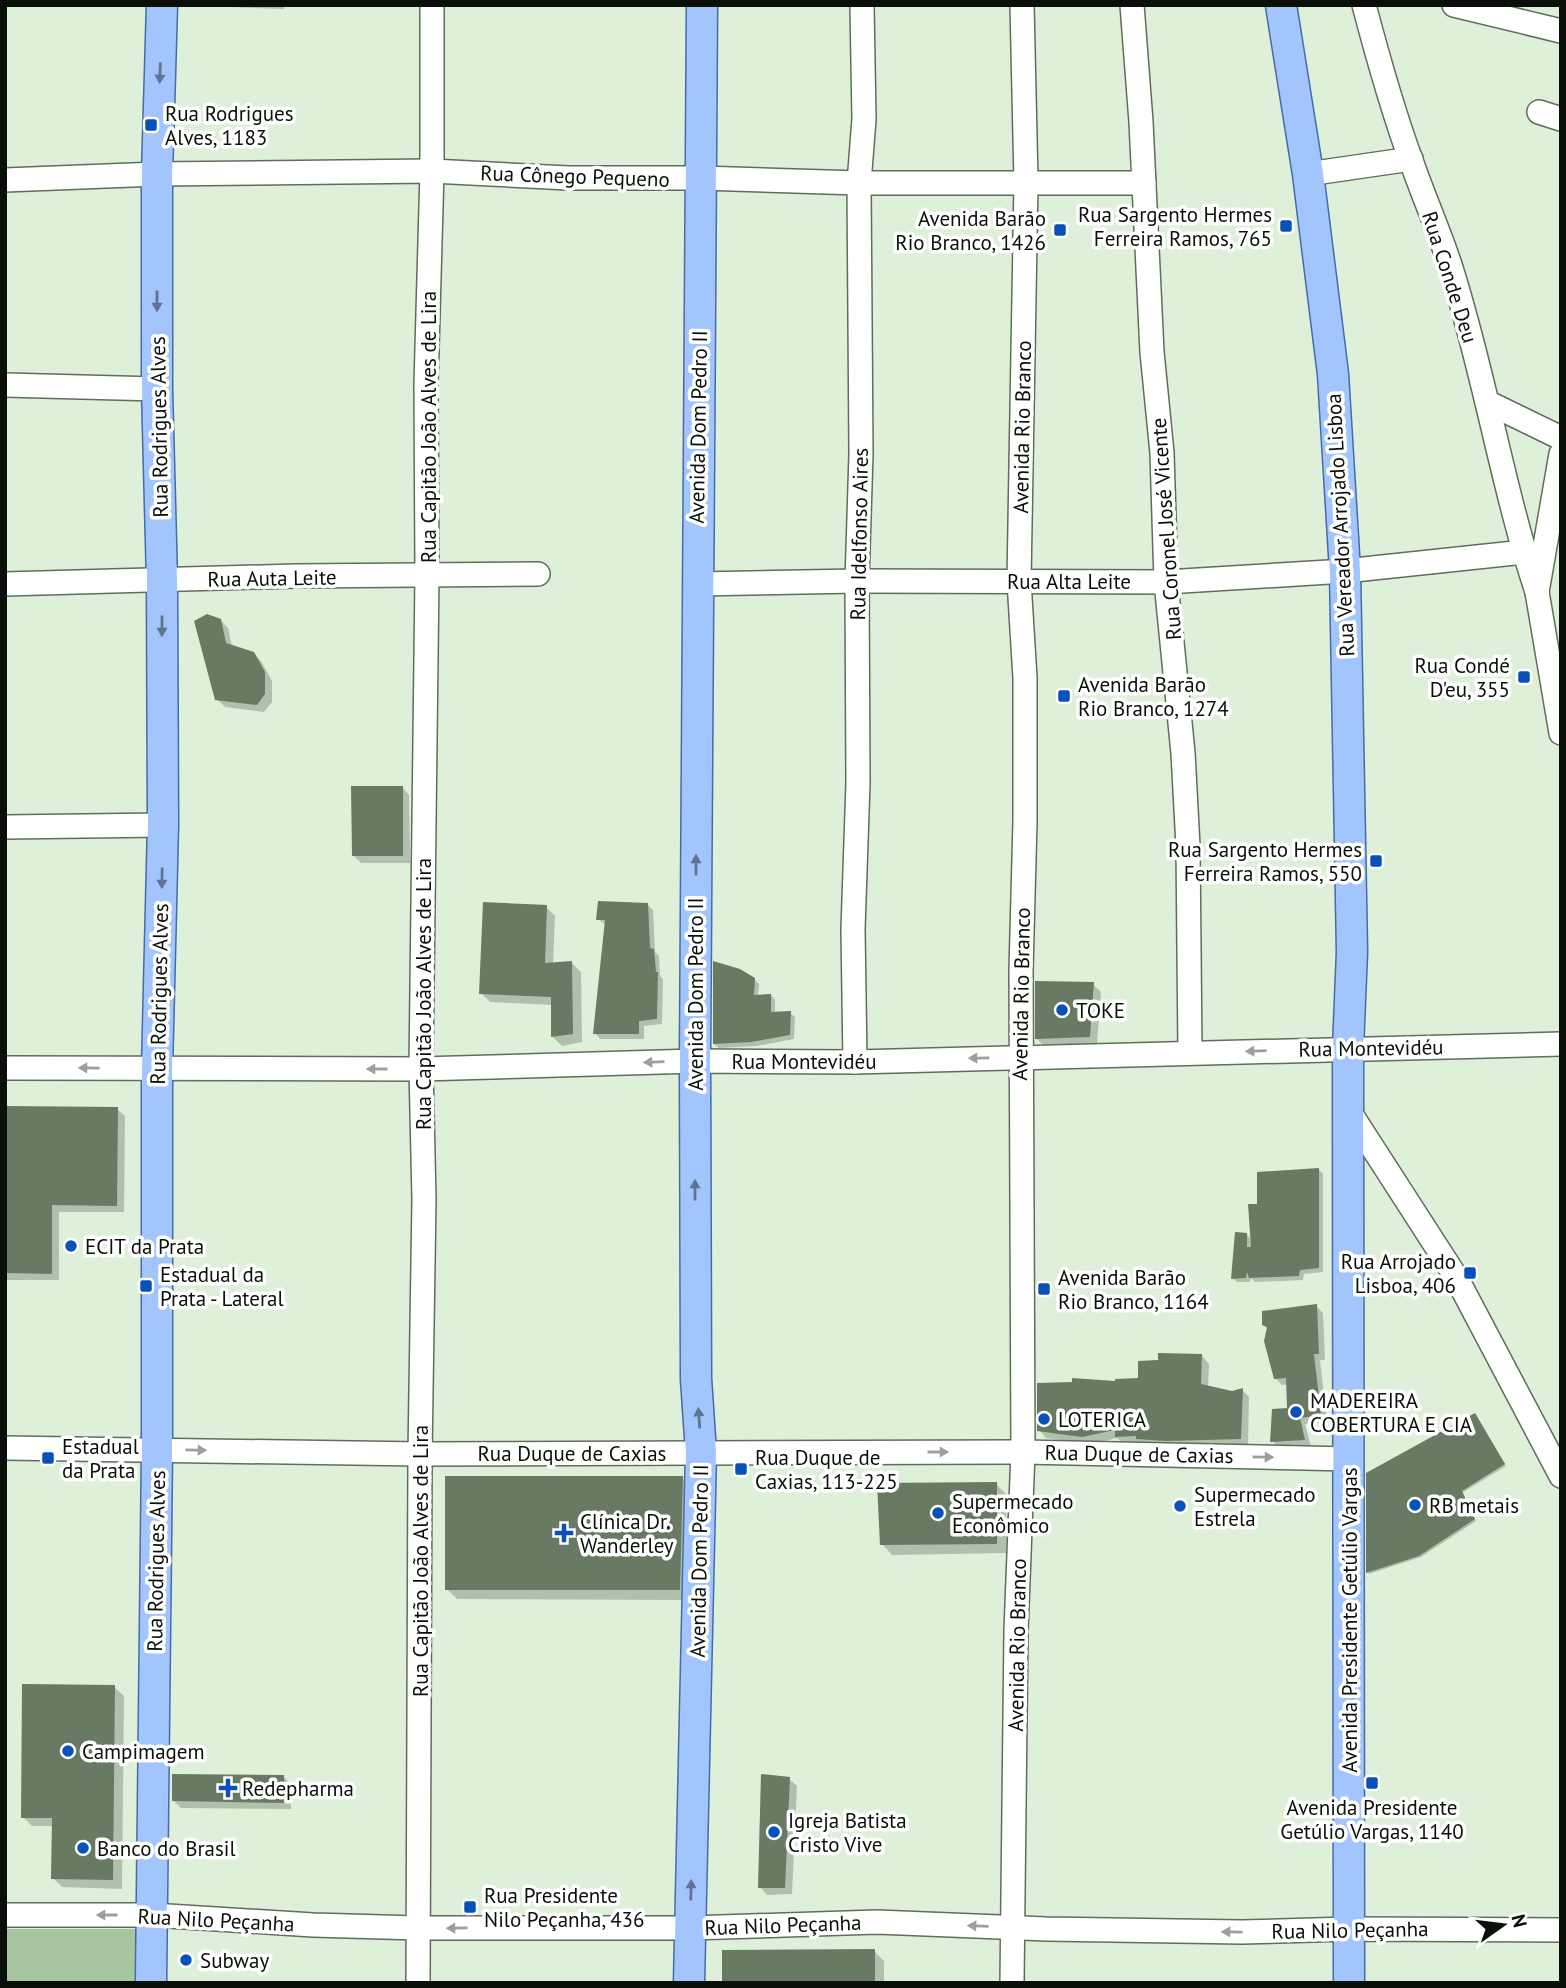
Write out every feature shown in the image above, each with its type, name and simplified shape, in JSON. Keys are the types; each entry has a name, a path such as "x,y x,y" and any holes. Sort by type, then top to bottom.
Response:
{"main road":[{"name":"Rua Rodrigues Alves","path":"151,1983 157,1450 157,1069 163,825 156,174 162,5"},
{"name":"Avenida Dom Pedro II","path":"689,1983 701,1452 696,1379 695,1060 702,5"},
{"name":"Rua Vereador Arrojado Lisboa","path":"1282,5 1308,174 1332,374 1345,571 1352,952 1348,1048"},
{"name":"Avenida Presidente Getúlio Vargas","path":"1348,1048 1349,1983"}],"street":[{"name":"Rua Capitão João Alves de Lira","path":"418,1983 424,1199 421,1069 432,5"},
{"name":"Rua Idelfonso Aires","path":"855,1062 853,929 858,783 857,581 862,454 859,183 864,119 862,5"},
{"name":"Avenida Rio Branco","path":"1012,1983 1016,1631 1023,1452 1021,1058 1025,678 1019,581 1026,182 1022,5"},
{"name":"Rua Coronel José Vicente","path":"1132,5 1152,352 1162,453 1166,582 1183,753 1188,846 1190,1053"},
{"name":"Rua Conde Deu","path":"1364,5 1410,159 1451,266 1524,552"},
{"path":"1454,5 1561,31"},
{"path":"1539,112 1561,119"},
{"path":"1308,174 1410,159"},
{"name":"Rua Cônego Pequeno","path":"5,180 156,174 432,171 568,178 701,178 859,183 1144,183"},
{"path":"5,385 157,389"},
{"path":"1487,402 1561,438"},
{"path":"1561,454 1546,608 1561,733"},
{"path":"1524,552 1546,608"},
{"name":"Rua Alta Leite","path":"697,584 857,581 1166,582 1345,571 1524,552"},
{"name":"Rua Auta Leite","path":"5,584 296,576 538,574"},
{"path":"5,827 163,825"},
{"name":"Rua Montevidéu","path":"5,1068 421,1069 695,1060 855,1062 1561,1044"},
{"path":"1349,1111 1457,1277 1561,1476"},
{"name":"Rua Duque de Caxias","path":"5,1448 420,1454 1023,1452 1349,1459"},
{"name":"Rua Nilo Peçanha","path":"5,1915 152,1915 313,1925 418,1928 690,1928 877,1922 1242,1932 1349,1929 1561,1930"}],"green space":[{"path":"5,1929 146,1929 145,1983 5,1983"}],"building":[{"path":"207,614 221,619 226,643 254,652 265,672 265,694 257,705 215,700 194,621"},
{"path":"351,786 403,786 403,856 352,856"},
{"path":"598,901 648,903 650,948 654,949 658,972 657,1019 639,1021 639,1034 593,1034 605,920 596,920"},
{"path":"483,902 547,905 545,963 572,961 573,1034 551,1037 551,997 479,994"},
{"path":"713,961 740,969 755,978 754,995 771,994 771,1012 791,1011 790,1035 751,1042 713,1044"},
{"name":"TOKE","path":"1035,981 1094,982 1090,1037 1035,1039"},
{"path":"5,1106 118,1107 117,1206 52,1205 52,1274 5,1273"},
{"path":"1319,1168 1319,1268 1300,1270 1299,1276 1249,1278 1247,1272 1246,1278 1231,1279 1235,1232 1247,1233 1247,1247 1251,1247 1248,1204 1257,1204 1257,1172"},
{"path":"1317,1304 1319,1354 1314,1354 1321,1415 1300,1418 1305,1440 1270,1442 1272,1409 1287,1408 1286,1378 1274,1379 1264,1341 1267,1327 1262,1325 1262,1311"},
{"path":"1158,1353 1202,1354 1201,1384 1232,1391 1243,1388 1241,1439 1166,1441 1136,1439 1136,1436 1115,1437 1115,1430 1082,1437 1037,1431 1037,1383 1072,1382 1072,1378 1115,1381 1138,1378 1138,1361 1158,1360"},
{"name":"RB metais","path":"1475,1413 1505,1464 1462,1491 1475,1519 1419,1556 1366,1573 1366,1473"},
{"name":"Clínica Dr. Wanderley","path":"445,1476 683,1476 680,1590 445,1590"},
{"name":"Supermecado Econômico","path":"997,1482 997,1544 880,1545 877,1483"},
{"name":"Campimagem","path":"22,1684 115,1685 113,1880 51,1879 52,1818 21,1818"},
{"name":"Redepharma","path":"172,1774 284,1775 284,1803 172,1801"},
{"name":"Igreja Batista Cristo Vive","path":"761,1774 790,1777 785,1888 758,1888"},
{"path":"875,1949 875,1983 722,1983 722,1950"}],"place":[{"name":"Rua Rodrigues Alves, 1183","path":"151,125"},
{"name":"Rua Sargento Hermes Ferreira Ramos, 765","path":"1286,226"},
{"name":"Avenida Barão Rio Branco, 1426","path":"1060,230"},
{"name":"Rua Condé D'eu, 355","path":"1524,677"},
{"name":"Avenida Barão Rio Branco, 1274","path":"1064,696"},
{"name":"Rua Sargento Hermes Ferreira Ramos, 550","path":"1376,861"},
{"name":"TOKE","path":"1062,1010"},
{"name":"ECIT da Prata","path":"71,1246"},
{"name":"Rua Arrojado Lisboa, 406","path":"1470,1273"},
{"name":"Estadual da Prata - Lateral","path":"146,1286"},
{"name":"Avenida Barão Rio Branco, 1164","path":"1044,1289"},
{"name":"MADEREIRA COBERTURA E CIA","path":"1296,1412"},
{"name":"LOTERICA","path":"1044,1419"},
{"name":"Estadual da Prata","path":"48,1458"},
{"name":"Rua Duque de Caxias, 113-225","path":"741,1469"},
{"name":"RB metais","path":"1415,1505"},
{"name":"Supermecado Estrela","path":"1180,1506"},
{"name":"Supermecado Econômico","path":"938,1513"},
{"name":"Clínica Dr. Wanderley","path":"564,1533"},
{"name":"Campimagem","path":"68,1751"},
{"name":"Avenida Presidente Getúlio Vargas, 1140","path":"1372,1783"},
{"name":"Redepharma","path":"228,1788"},
{"name":"Igreja Batista Cristo Vive","path":"774,1832"},
{"name":"Banco do Brasil","path":"83,1848"},
{"name":"Rua Presidente Nilo Peçanha, 436","path":"470,1907"},
{"name":"Subway","path":"186,1960"}]}
